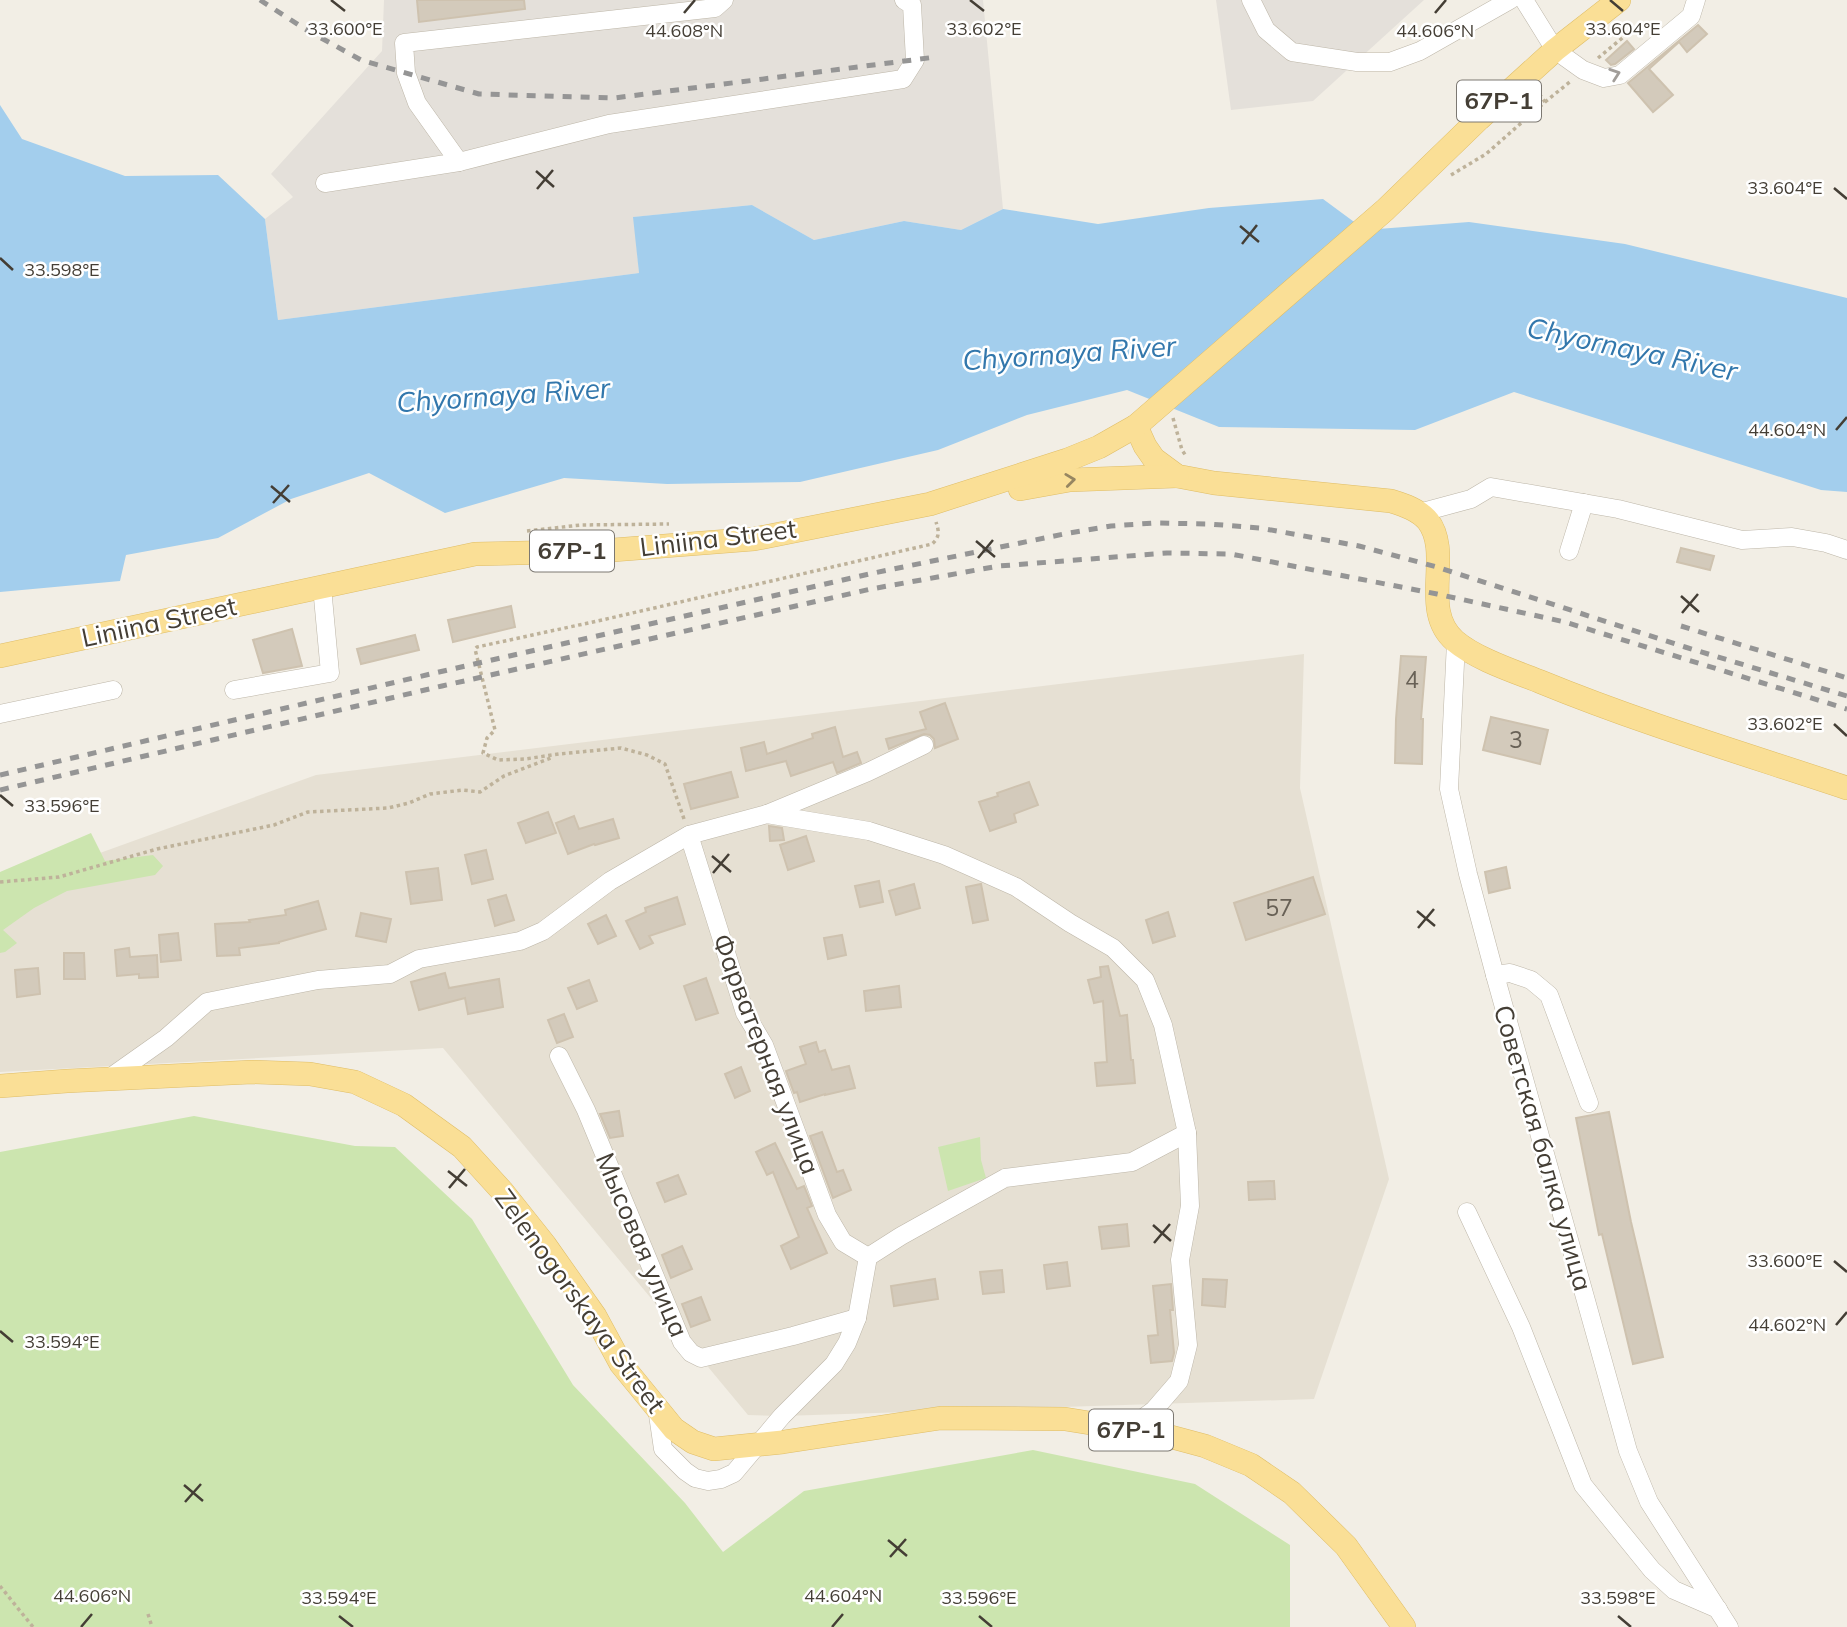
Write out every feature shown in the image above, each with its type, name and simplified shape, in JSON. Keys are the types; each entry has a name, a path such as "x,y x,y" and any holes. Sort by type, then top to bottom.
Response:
{"main road":[{"name":"67Р-1","path":"1136,426 1385,210 1479,119 1555,51 1619,0"},
{"path":"1136,426 1154,459 1177,476"},
{"name":"Liniina Street","path":"4,653 475,554 600,551 754,538 930,504 1067,460 1099,447 1136,426"},
{"path":"930,504 1070,480 1177,476 1214,483 1391,501 1406,506 1427,520 1437,542 1438,611 1449,635 1456,642 1502,666 1561,690 1847,788"},
{"name":"Zelenogorskaya Street","path":"0,1086 253,1072 310,1074 355,1082 404,1105 462,1147 502,1191 545,1245 595,1316 621,1364 674,1429 693,1442 715,1449 941,1418 1065,1419 1128,1429"},
{"name":"67Р-1","path":"1128,1429 1205,1446 1251,1465 1292,1493 1346,1546 1405,1627"}],"street":[{"path":"459,162 417,103 406,73 404,43 715,8 724,0"},
{"path":"325,183 459,162 609,124 902,79 915,60 912,5 904,0"},
{"path":"1251,0 1266,30 1292,52 1357,62 1390,62 1420,51 1510,0"},
{"path":"1524,0 1555,51 1583,70 1604,78 1620,75 1690,16 1696,0"},
{"path":"1419,513 1471,499 1491,487 1618,509 1742,540 1792,537 1847,550"},
{"path":"1569,551 1584,503"},
{"path":"234,690 330,673 322,587"},
{"name":"Советская балка улица","path":"1456,642 1449,789 1495,975 1628,1451 1649,1502 1729,1627"},
{"path":"0,714 113,691"},
{"path":"108,1079 166,1038 207,1002 318,980 390,974 419,960 520,941 542,930 610,881 689,835 767,814 924,745"},
{"path":"767,814 869,831 944,855 1016,887 1070,923 1113,947 1145,980 1163,1025 1187,1133 1190,1206 1180,1259 1188,1345 1179,1381 1154,1410 1128,1429"},
{"name":"Фарватерная улица","path":"689,835 746,1013 764,1045 827,1215 843,1242 869,1257"},
{"path":"1495,975 1510,973 1531,980 1549,995 1589,1103"},
{"name":"Мысовая улица","path":"559,1056 586,1110 686,1349 701,1358 857,1318"},
{"path":"657,1408 663,1449 685,1471 695,1478 708,1481 734,1473 808,1388 834,1364 847,1343 857,1318 869,1257 1005,1178 1132,1162 1187,1133"},
{"path":"1467,1212 1521,1327 1583,1485 1652,1570 1674,1590 1718,1609"}],"path":[{"path":"1545,102 1626,35 1658,20"},
{"path":"689,835 665,764 647,755 621,748 525,760 498,760 483,753 487,738 495,730 475,649 932,544 939,532 930,504"},
{"path":"0,882 59,877 157,849 274,825 308,812 388,808 430,794 463,790 480,792 505,776 559,754"},
{"path":"0,1586 33,1627"},
{"path":"148,1614 152,1627"}],"shaded area":[{"path":"384,0 983,0 1003,209 961,230 904,221 814,240 752,205 634,217 639,273 278,320 265,219 293,197 271,174 382,51"},
{"path":"1216,0 1424,0 1313,101 1231,110"},
{"path":"1304,654 1300,788 1389,1179 1314,1399 748,1415 443,1048 0,1072 0,889 316,775"}],"green space":[{"path":"91,833 105,861 153,855 163,866 155,875 67,891 34,908 3,930 17,943 0,953 0,872"},
{"path":"194,1116 355,1146 395,1147 472,1219 573,1385 685,1503 723,1552 804,1491 1033,1450 1195,1484 1290,1545 1290,1627 0,1627 0,1152"},
{"path":"980,1137 981,1160 986,1178 948,1191 938,1147"}],"water":[{"name":"Chyornaya River","path":"0,105 22,139 125,176 218,175 265,219 278,320 639,273 633,217 752,205 814,240 904,221 961,230 1003,209 1098,224 1209,208 1323,199 1365,230 1469,222 1625,244 1847,298 1847,492 1821,490 1514,392 1415,430 1219,427 1127,390 1027,415 938,450 800,482 667,484 564,478 445,513 369,473 291,499 218,538 126,555 120,581 0,592"}],"building":[{"path":"417,0 524,0 525,9 419,22"},
{"path":"1698,25 1707,34 1687,52 1679,42 1649,69 1673,95 1653,112 1628,83"},
{"path":"1627,41 1634,49 1611,65 1606,60"},
{"path":"1681,548 1714,556 1710,570 1677,562"},
{"path":"511,606 515,627 453,642 448,620"},
{"path":"292,629 302,666 263,673 253,640"},
{"path":"415,635 419,650 361,664 357,649"},
{"path":"1401,656 1426,657 1421,719 1422,764 1395,763"},
{"path":"945,703 958,739 935,748 934,739 924,734 889,749 886,739 926,729 920,712"},
{"path":"1491,717 1548,730 1540,764 1483,750"},
{"path":"835,727 843,757 857,752 861,763 837,773 833,762 791,776 786,761 746,771 741,748 764,742 767,754 813,738 812,734"},
{"path":"731,772 738,797 691,809 684,784"},
{"path":"1029,782 1038,805 1014,814 1016,822 990,831 979,802"},
{"path":"548,812 556,833 526,843 518,823"},
{"path":"574,816 579,829 613,819 619,838 568,854 556,823"},
{"path":"769,826 782,828 784,840 770,841"},
{"path":"806,836 814,861 788,870 780,845"},
{"path":"486,850 493,879 472,884 465,855"},
{"path":"1506,867 1510,888 1489,893 1485,872"},
{"path":"438,868 442,900 411,904 406,872"},
{"path":"1313,877 1325,914 1246,940 1234,903"},
{"path":"879,881 883,902 860,907 855,886"},
{"path":"914,884 920,908 896,915 889,891"},
{"path":"981,884 988,920 973,923 966,887"},
{"path":"506,895 514,920 495,926 488,900"},
{"path":"677,897 685,924 649,936 653,943 640,949 626,921 646,912 645,908"},
{"path":"318,901 326,929 279,943 239,948 240,955 217,956 215,924 250,922 249,920 286,915 285,910"},
{"path":"1168,912 1175,936 1153,943 1146,920"},
{"path":"361,913 391,919 386,942 356,936"},
{"path":"606,915 616,936 598,944 588,924"},
{"path":"178,933 181,960 161,962 159,935"},
{"path":"842,935 846,955 828,959 824,938"},
{"path":"129,948 130,957 157,955 158,977 139,978 139,974 117,976 115,950"},
{"path":"64,953 84,953 85,979 64,979"},
{"path":"1108,966 1120,1016 1127,1015 1135,1083 1097,1086 1095,1063 1107,1062 1103,1001 1094,1003 1088,980 1101,977 1100,967"},
{"path":"38,968 40,994 17,997 15,970"},
{"path":"445,973 449,988 499,979 503,1007 468,1014 465,998 419,1010 411,982"},
{"path":"706,978 718,1013 696,1020 684,986"},
{"path":"589,980 597,1001 577,1009 568,988"},
{"path":"899,986 901,1007 866,1011 864,991"},
{"path":"564,1014 573,1037 557,1043 548,1020"},
{"path":"816,1042 819,1052 825,1050 832,1070 849,1066 855,1088 800,1102 786,1071 806,1064 800,1047"},
{"path":"741,1067 750,1091 735,1098 725,1074"},
{"path":"619,1111 623,1136 610,1138 600,1114"},
{"path":"1609,1112 1631,1222 1663,1357 1633,1364 1602,1234 1599,1235 1576,1118"},
{"path":"822,1132 837,1172 843,1170 851,1190 833,1198 810,1136"},
{"path":"775,1143 797,1189 804,1186 812,1206 807,1208 827,1253 791,1269 781,1246 799,1237 773,1172 767,1175 756,1152"},
{"path":"678,1175 686,1194 665,1202 657,1183"},
{"path":"1274,1181 1275,1199 1249,1200 1248,1182"},
{"path":"1127,1224 1129,1246 1102,1249 1099,1227"},
{"path":"682,1246 692,1269 671,1278 662,1255"},
{"path":"1067,1262 1070,1286 1047,1289 1044,1265"},
{"path":"1002,1270 1004,1292 983,1294 980,1272"},
{"path":"935,1279 938,1299 894,1306 891,1286"},
{"path":"1203,1279 1227,1280 1225,1307 1202,1305"},
{"path":"1171,1284 1173,1310 1170,1310 1174,1353 1172,1361 1151,1363 1148,1336 1158,1335 1153,1286"},
{"path":"701,1297 710,1320 691,1327 682,1304"}],"railway":[{"path":"260,0 361,60 479,94 614,98 936,57"},
{"path":"0,775 869,574 1064,534 1111,526 1154,523 1260,528 1359,546 1437,567 1847,696"},
{"path":"0,790 871,589 999,566 1167,553 1231,554 1565,622 1847,709"},
{"path":"1681,626 1847,678"}]}
